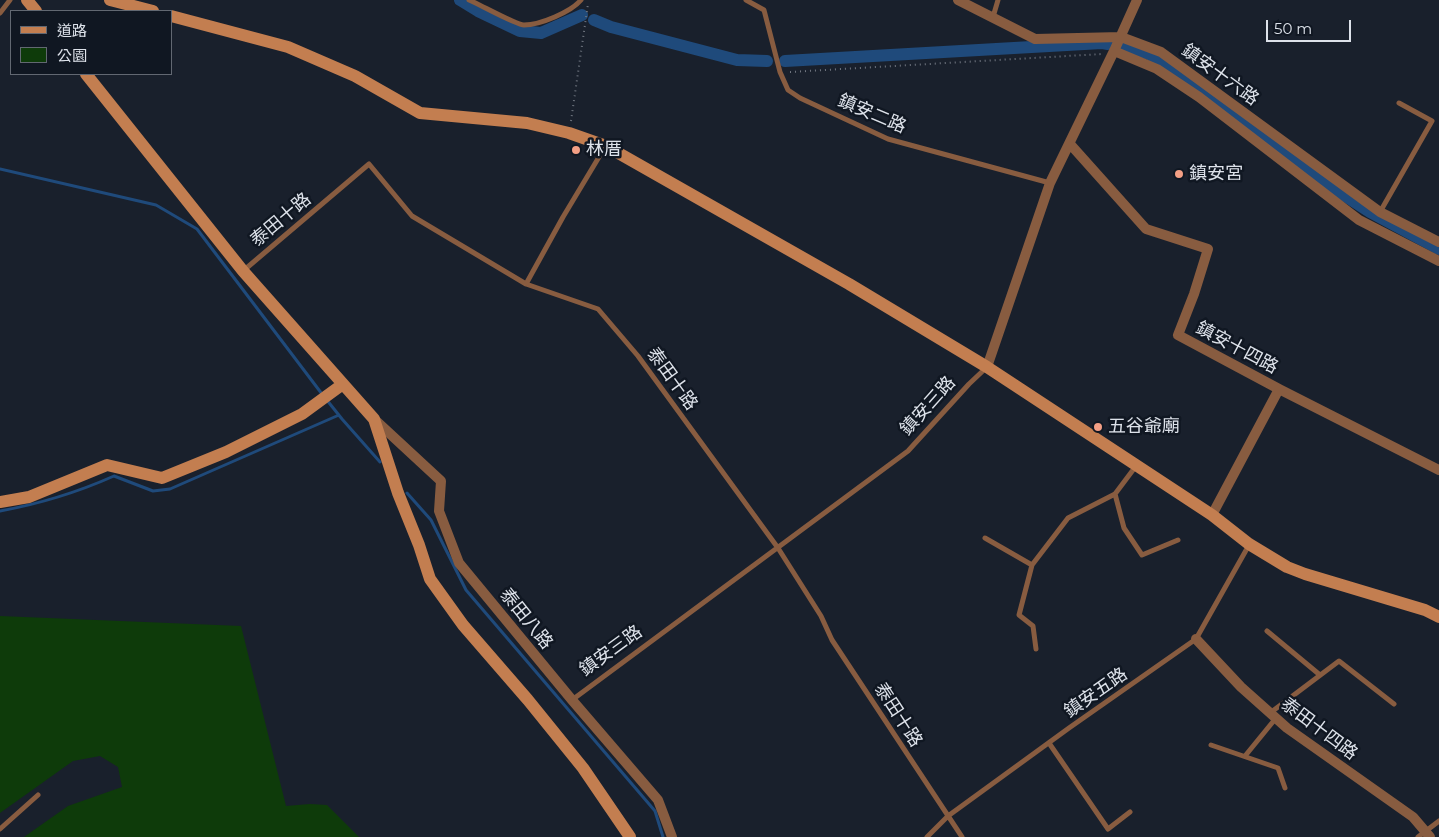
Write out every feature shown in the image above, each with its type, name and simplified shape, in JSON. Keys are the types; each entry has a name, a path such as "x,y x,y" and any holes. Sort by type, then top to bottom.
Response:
{"street":[{"path":"27,0 35,10"},
{"path":"110,0 149,10"},
{"name":"鎮安十六路","path":"958,0 1035,38 1121,38 1161,52 1380,212 1439,242"},
{"name":"鎮安三路","path":"987,367 1050,182 1121,38 1137,0"},
{"path":"172,16 288,47 355,76 420,113 527,123 569,133 606,146 849,284 987,367 1212,515 1249,544 1287,566 1305,574 1425,610 1439,617"},
{"path":"1114,52 1157,69 1199,97 1359,220 1439,261"},
{"path":"87,75 243,271 374,419 398,493 419,544 430,579 463,625 528,700 583,768 630,837"},
{"name":"鎮安十四路","path":"1070,144 1146,229 1208,249 1194,294 1178,335 1279,389 1439,470"},
{"path":"0,502 29,497 107,465 162,478 226,452 302,414 343,384"},
{"name":"鎮安十四路","path":"1212,515 1279,389"},
{"name":"泰田八路","path":"374,419 441,480 438,511 459,563 572,700 658,800 672,837"},
{"name":"泰田十四路","path":"1196,639 1241,687 1286,728 1413,817 1425,835"}],"lane":[{"path":"0,13 10,0"},
{"path":"469,0 522,25 550,20 576,6 581,0"},
{"name":"鎮安二路","path":"746,0 764,10 780,72 788,90 800,98 888,139 1050,182"},
{"path":"993,17 998,0"},
{"path":"1380,212 1432,121 1399,103"},
{"path":"526,284 563,217 606,146"},
{"name":"泰田十路","path":"243,271 369,164 412,216 526,284 598,309 638,356 778,548 821,616 832,640 962,837"},
{"name":"鎮安三路","path":"572,700 908,451 987,367"},
{"path":"1036,649 1033,626 1020,615 1032,565 1068,518 1114,494 1137,465"},
{"path":"1114,494 1124,528 1142,554 1178,540"},
{"path":"985,538 1032,565"},
{"name":"鎮安五路","path":"927,837 948,816 1196,639 1249,544"},
{"path":"1267,631 1320,675"},
{"path":"1246,756 1273,716 1320,675 1340,661 1394,704"},
{"path":"1049,743 1108,829 1130,812"},
{"path":"1211,745 1278,768 1285,788"},
{"path":"0,829 38,795"},
{"path":"1425,835 1439,821"}],"path":[{"path":"569,133 588,0"},
{"path":"780,72 1114,52"}],"green space":[{"path":"0,616 241,626 286,806 327,805 359,837 24,837 68,806 122,787 118,767 100,756 73,761 0,813"}],"waterway":[{"path":"460,0 478,11 520,31 541,33 582,15"},
{"path":"594,20 611,27 737,60 767,61"},
{"path":"785,61 1108,44"},
{"path":"1120,46 1149,54 1175,69 1336,190 1370,212 1439,249"},
{"path":"0,169 156,205 197,229 322,394"},
{"path":"326,399 380,462"},
{"path":"0,511 58,497 114,476 153,491 170,489 339,415"},
{"path":"407,493 431,520 466,590 655,811 663,837"}],"place":[{"name":"林厝","path":"576,150"},
{"name":"鎮安宮","path":"1179,174"},
{"name":"五谷爺廟","path":"1098,427"}]}
